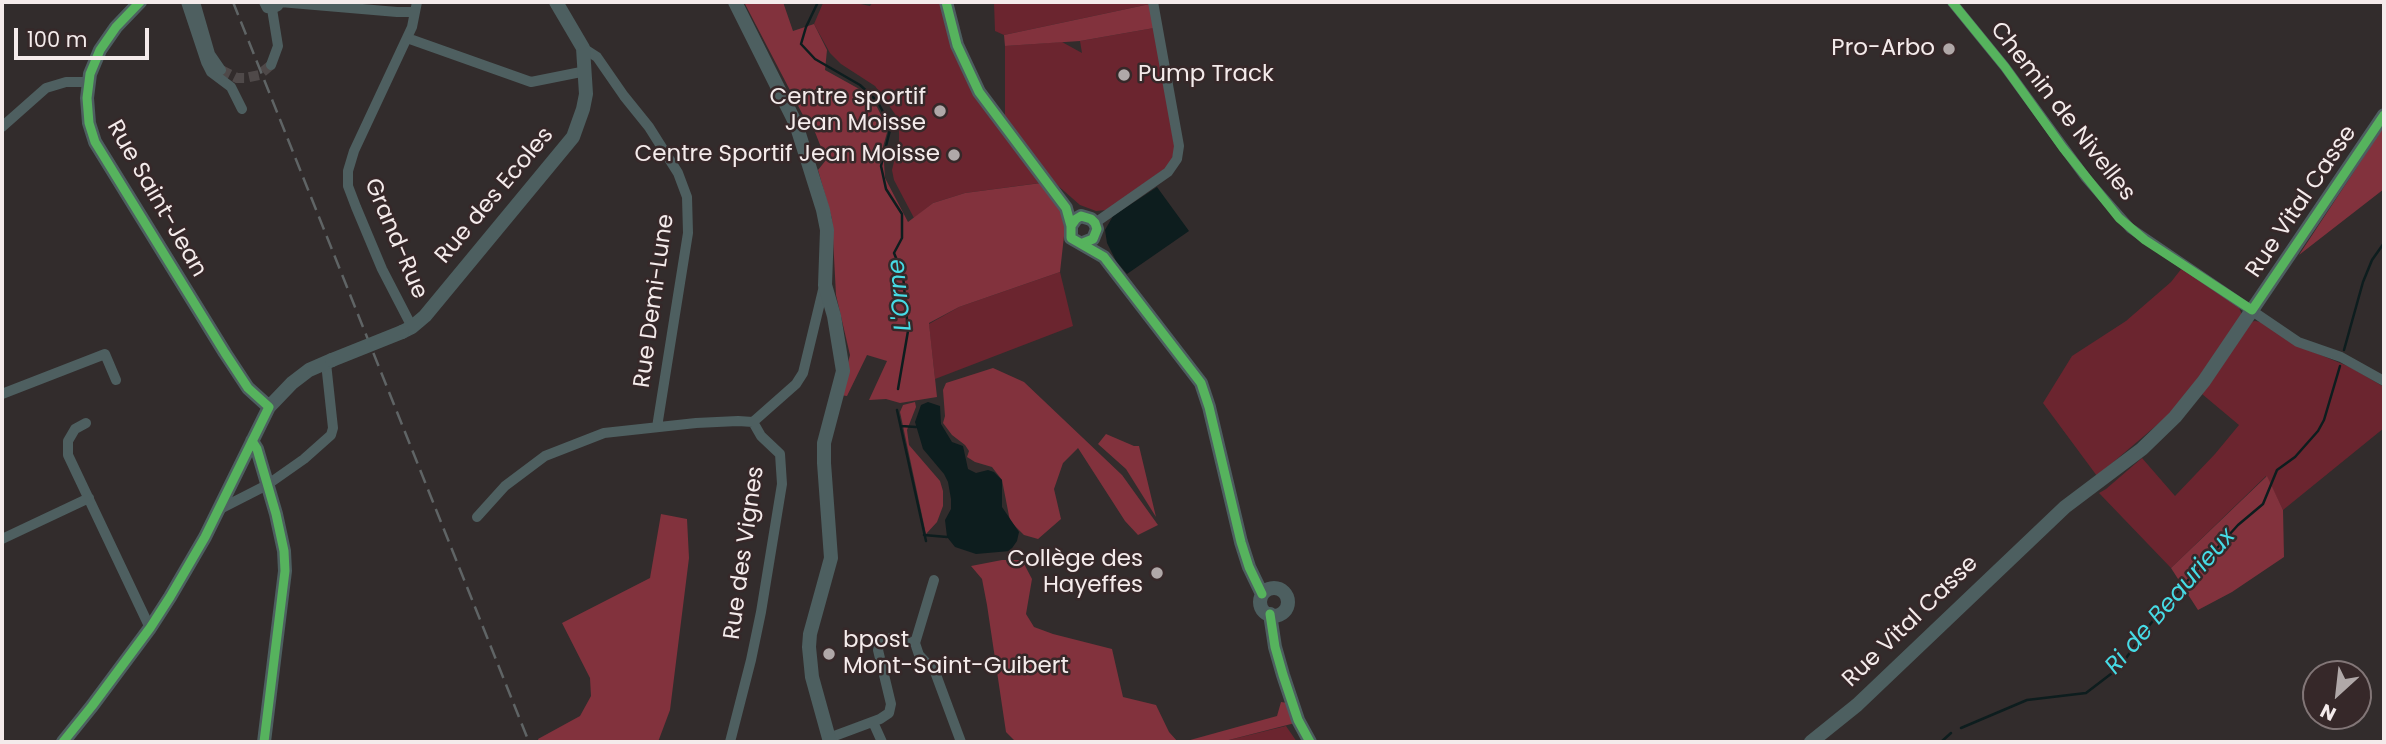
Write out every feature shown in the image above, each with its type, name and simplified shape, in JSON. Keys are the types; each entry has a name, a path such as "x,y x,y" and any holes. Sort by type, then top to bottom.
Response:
{"street":[{"name":"Rue Saint-Jean","path":"140,2 116,27 100,50 89,82 89,123 95,142 225,353 248,388 269,407"},
{"path":"186,2 205,62 211,72 231,88 242,109"},
{"path":"195,2 211,54 221,70"},
{"name":"Rue des Ecoles","path":"63,742 150,628 205,537 269,407 309,370 407,329 430,310 571,141 583,109 586,71 583,48 555,2"},
{"path":"477,517 505,486 545,456 604,433 738,421 753,422 796,384 803,373 825,285 827,230 813,173 796,124 735,2"},
{"path":"946,2 957,45 979,92 1066,208 1086,225 1104,257 1202,383 1238,532 1249,567 1266,591"},
{"path":"1104,257 1071,238 1086,225 1168,172 1177,159 1179,146 1153,2"},
{"name":"Chemin de Nivelles","path":"1952,2 2119,218 2145,240 2298,342 2341,357 2384,381"},
{"path":"271,65 278,46 272,4 397,12 416,7"},
{"name":"Grand-Rue","path":"407,329 348,186 348,171 354,151 408,38 416,7"},
{"path":"408,38 525,81 543,81 586,71"},
{"name":"Rue Demi-Lune","path":"583,48 597,57 649,127 678,173 687,197 688,233 662,380 657,427"},
{"path":"2,127 46,88 66,82 89,82"},
{"name":"Rue Vital Casse","path":"1811,742 1857,705 2066,507 2160,432 2204,381 2384,115"},
{"path":"1083,243 1091,241 1086,225"},
{"path":"825,285 834,316 843,372 824,443 831,558 810,634 809,647 812,677 830,740 886,716 891,708 878,652 880,644 893,637 915,643"},
{"path":"2,394 105,354 116,380"},
{"path":"218,511 267,485 304,459 331,435 333,428 329,362"},
{"name":"Rue des Vignes","path":"730,742 761,612 782,484 780,454 761,436 753,422"},
{"path":"86,423 75,429 68,441 68,455 150,628"},
{"path":"252,441 257,449 284,551 285,571 264,742"},
{"path":"2,539 89,498"},
{"path":"2,528 17,532"},
{"path":"934,580 915,643 919,655 935,672 961,742"},
{"path":"1266,591 1281,590 1286,596 1286,609 1275,614"},
{"path":"1266,591 1260,605 1275,614"},
{"path":"1275,614 1273,634 1283,675 1298,720 1310,742"},
{"path":"873,722 882,742"}],"shaded area":[{"path":"744,2 783,2 793,31 814,24 827,50 825,70 861,90 877,107 888,129 883,147 885,178 908,222 933,203 965,193 1041,183 1066,218 1060,272 959,307 929,323 937,397 900,403 886,399 869,400 887,361 867,355 847,396 840,395 850,355 836,295 832,219 818,170 826,160 813,127 806,121"},
{"name":"Centre sportif Jean Moisse","path":"851,2 870,6 873,2 940,2 952,46 1040,183 965,193 933,203 914,218 894,180 892,170 899,141 899,124 895,114 875,86 841,64 830,53 814,24 823,3"},
{"path":"994,2 1150,4 1004,35 995,31"},
{"path":"1150,4 1154,28 1080,41 1005,46 1004,35"},
{"path":"1154,28 1175,149 1170,165 1107,210 1096,211 1080,205 1056,184 1005,118 1005,46 1062,42 1082,53 1080,41"},
{"path":"2384,126 2384,189 2299,255"},
{"path":"1157,187 1189,231 1127,274 1116,261 1107,243 1105,230 1113,216"},
{"path":"2182,268 2238,305 2242,315 2171,413 2097,476 2043,403 2072,356 2126,321 2171,282"},
{"path":"1060,272 1073,326 935,379 929,324 959,307"},
{"path":"2251,322 2261,322 2296,345 2350,367 2384,387 2384,428 2283,510 2266,476 2171,568 2099,493 2142,458 2175,496 2215,454 2239,425 2202,394"},
{"path":"993,368 1024,382 1122,475 1158,525 1138,535 1125,521 1078,448 1063,463 1054,489 1061,519 1038,539 1024,535 1010,521 1002,480 992,467 967,457 969,451 965,445 952,435 943,423 943,390 946,383"},
{"path":"915,402 916,407 907,430 909,445 940,481 943,491 943,506 937,522 926,534 900,412 903,405"},
{"path":"928,402 940,406 941,424 952,442 963,446 968,469 976,473 988,470 1002,480 1002,507 1019,532 1010,551 976,554 955,547 947,537 945,520 951,509 948,482 923,449 915,422 921,405"},
{"path":"1106,434 1139,446 1156,517 1126,469 1098,444"},
{"path":"2267,476 2283,510 2284,557 2232,592 2198,610 2171,568"},
{"path":"661,514 687,519 689,558 670,710 658,742 539,742 538,739 580,716 591,696 590,678 562,623 650,578"},
{"path":"1002,560 1022,560 1032,579 1026,614 1034,627 1112,649 1123,697 1156,705 1169,732 1178,742 1016,742 1006,732 982,579 971,566"},
{"path":"1281,702 1288,703 1295,723 1221,742 1183,742 1277,716"},
{"path":"1286,726 1297,742 1221,742"}],"waterway":[{"name":"L'Orne","path":"818,2 801,44 815,59 860,85 877,101 891,126 881,166 886,189 902,214 902,238 894,253 903,275 908,331 898,389"},
{"name":"Ri de Beaurieux","path":"2344,350 2363,282 2372,260 2384,243"},
{"name":"Ri de Beaurieux","path":"1961,728 2027,700 2086,693 2120,667 2168,602 2238,525 2263,504 2277,470 2295,457 2318,431 2324,420 2340,366"},
{"name":"L'Orne","path":"897,410 926,541"},
{"path":"901,426 916,427"},
{"path":"924,535 947,537"},
{"name":"Ri de Beaurieux","path":"1941,742 1951,733"}],"tunnel":[{"path":"221,70 237,78 245,78 259,75 271,65"}],"railway":[{"path":"233,2 529,742"}],"cycle path":[{"path":"63,742 150,628 170,597 205,537 269,407 248,388 225,353 95,142 89,123 87,98 90,74 100,50 116,27 140,2"},
{"path":"946,2 957,45 979,92 1066,208 1071,226"},
{"path":"1952,2 2005,67 2063,148 2119,218 2145,240 2252,310 2384,115"},
{"path":"1083,243 1093,239 1097,229 1091,219 1081,216 1071,226 1071,238 1104,257 1201,383 1241,542 1262,594"},
{"path":"252,441 257,449 276,514 284,551 285,571 264,742"},
{"path":"1270,614 1283,675 1298,720 1310,742"}],"place":[{"name":"Pro-Arbo","path":"1949,49"},
{"name":"Pump Track","path":"1124,75"},
{"name":"Centre sportif Jean Moisse","path":"940,111"},
{"name":"Centre Sportif Jean Moisse","path":"954,155"},
{"name":"Collège des Hayeffes","path":"1157,573"},
{"name":"bpost Mont-Saint-Guibert","path":"829,654"}]}
